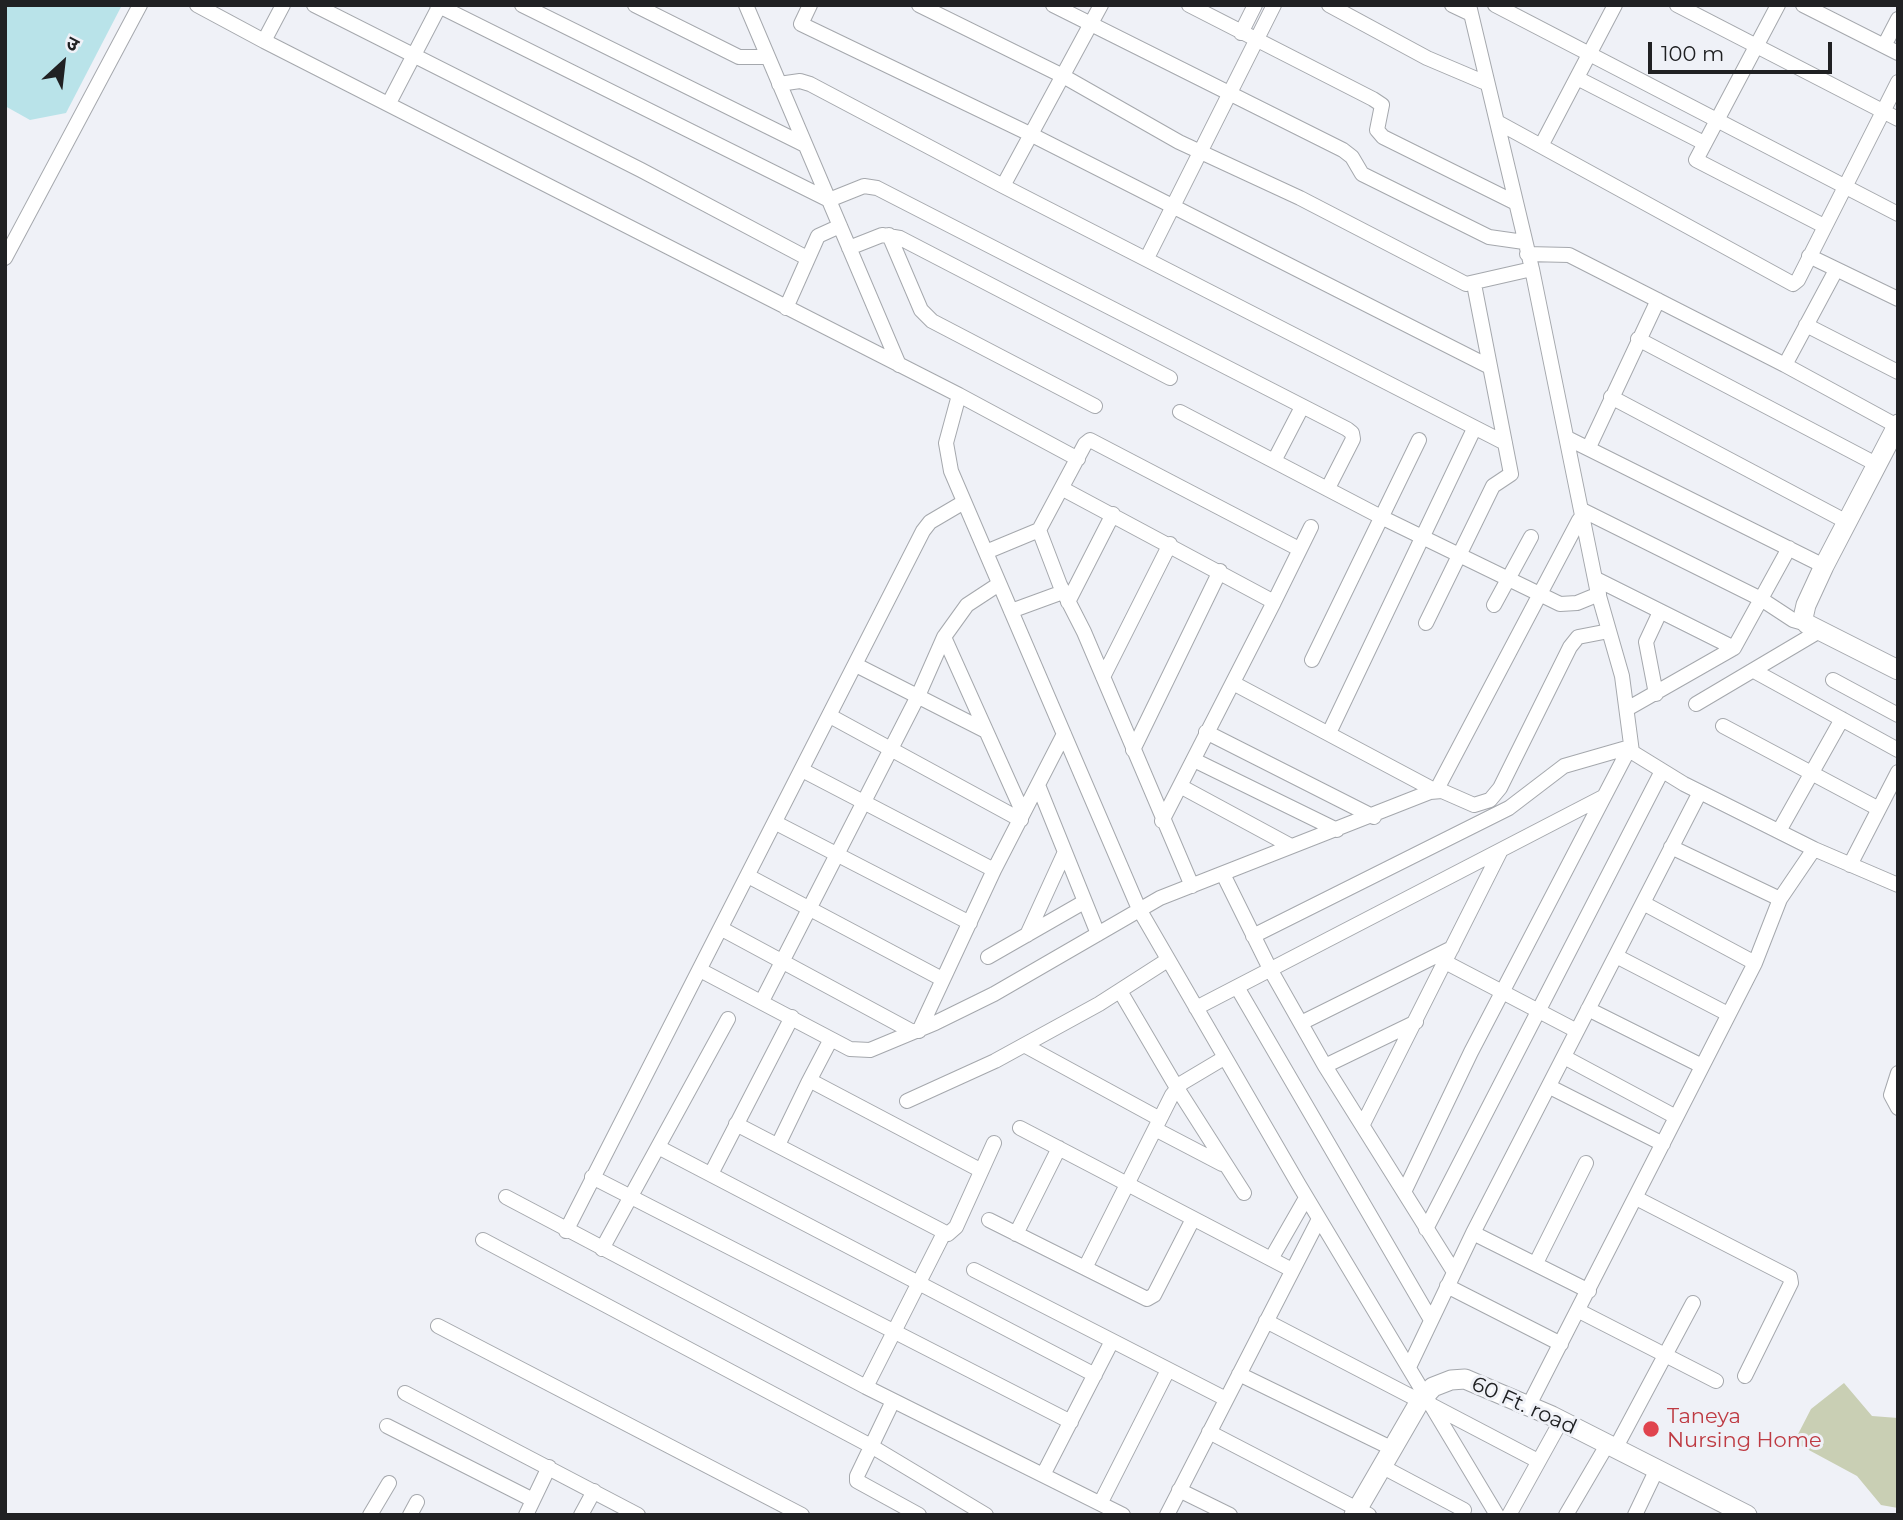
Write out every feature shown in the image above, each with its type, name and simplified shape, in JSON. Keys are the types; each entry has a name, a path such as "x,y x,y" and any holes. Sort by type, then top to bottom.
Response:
{"street":[{"path":"5,258 140,5"},
{"path":"197,5 959,395 1078,459"},
{"path":"264,41 283,5"},
{"path":"314,5 807,258"},
{"path":"522,5 805,145"},
{"path":"635,5 739,57 768,57"},
{"path":"810,5 802,24 1032,135 1490,367"},
{"path":"919,5 1063,76 1203,153 1322,209 1460,282 1474,284 1532,269"},
{"path":"1053,5 1343,150 1352,157 1362,174 1489,237 1526,248 1569,255 1897,425 1824,566 1804,612 1814,627"},
{"path":"1003,186 1093,25 1101,5"},
{"path":"1241,33 1255,5"},
{"path":"1147,258 1203,153 1274,5"},
{"path":"1329,5 1427,58 1486,83"},
{"path":"1452,5 1470,10 1486,83 1499,123 1514,202 1532,269 1569,439 1581,516 1622,676 1628,709 1630,747 1636,756 1700,792 1814,849 1898,885"},
{"path":"1495,5 1898,214"},
{"path":"1541,146 1615,5"},
{"path":"1677,5 1898,119"},
{"path":"1778,5 1697,156 1698,163 1824,226"},
{"path":"1804,5 1891,49 1898,19"},
{"path":"389,103 439,6 829,200 864,186 877,188 1347,429 1353,436 1328,488"},
{"path":"745,6 899,365"},
{"path":"1194,7 1379,103 1383,109 1377,130 1383,137 1514,202"},
{"path":"1577,78 1704,144"},
{"path":"779,84 800,81 810,84 1505,443"},
{"path":"1499,123 1796,284 1898,82"},
{"path":"786,308 807,258 821,233 840,226"},
{"path":"849,248 882,235 889,235 1170,378"},
{"path":"889,235 921,310 932,321 1095,406"},
{"path":"1809,256 1898,299"},
{"path":"1785,365 1836,270"},
{"path":"1426,623 1495,482 1511,474 1474,284"},
{"path":"1589,447 1658,300"},
{"path":"1807,325 1898,372"},
{"path":"1638,339 1876,464"},
{"path":"959,395 947,436 947,453 964,502 1139,909 1166,961 1319,1219 1410,1365 1426,1400 1497,1515"},
{"path":"1611,397 1847,522"},
{"path":"1274,461 1302,407"},
{"path":"1180,412 1381,517 1564,604 1599,594"},
{"path":"1329,733 1474,429"},
{"path":"1569,439 1824,566"},
{"path":"986,552 1039,530 1085,444 1094,440 1299,549"},
{"path":"1312,660 1419,440"},
{"path":"1063,489 1170,544 1273,602"},
{"path":"566,1231 776,823 922,531 930,522 964,502"},
{"path":"1011,611 1066,597 1113,514"},
{"path":"700,970 849,1049 863,1052 916,1032 994,993 1139,909 1291,846 1374,817 1436,791 1581,516"},
{"path":"1581,516 1761,599 1787,617 1814,627 1898,670"},
{"path":"1162,821 1311,527"},
{"path":"1039,530 1192,886"},
{"path":"1494,605 1531,537"},
{"path":"1103,677 1170,544"},
{"path":"1628,709 1734,648 1789,548"},
{"path":"1133,750 1220,571"},
{"path":"1596,579 1734,648"},
{"path":"762,1001 918,696 944,638 967,605 999,584"},
{"path":"1656,694 1646,642 1660,612"},
{"path":"1696,704 1756,671 1814,627"},
{"path":"1233,683 1436,791 1474,805 1494,798 1570,647 1578,638 1609,631"},
{"path":"944,638 1022,816"},
{"path":"856,665 986,731"},
{"path":"1756,671 1898,750"},
{"path":"1833,680 1898,715"},
{"path":"830,716 1022,816"},
{"path":"1779,831 1842,719"},
{"path":"1723,726 1879,808"},
{"path":"1206,732 1374,817"},
{"path":"916,1032 994,870 1064,734"},
{"path":"1404,1192 1502,992 1630,747"},
{"path":"1253,936 1509,808 1564,766 1630,747"},
{"path":"1194,760 1337,830"},
{"path":"802,771 994,870"},
{"path":"1426,1229 1662,771"},
{"path":"1850,865 1898,772"},
{"path":"1038,785 1098,934"},
{"path":"1180,786 1291,846"},
{"path":"1410,1365 1473,1233 1700,792"},
{"path":"1196,1008 1603,797"},
{"path":"776,823 970,923"},
{"path":"1671,847 1780,899"},
{"path":"1529,1405 1755,963 1780,899 1814,849"},
{"path":"1363,1124 1501,850"},
{"path":"1027,934 1064,854"},
{"path":"1223,874 1270,969 1325,1066 1454,1272"},
{"path":"748,876 811,907 942,979"},
{"path":"988,957 1084,902"},
{"path":"1643,903 1755,963"},
{"path":"722,929 785,960 916,1032"},
{"path":"1301,1023 1452,948"},
{"path":"1616,956 1728,1014"},
{"path":"907,1101 1024,1045 1166,961"},
{"path":"1445,962 1577,1031"},
{"path":"1237,987 1431,1320"},
{"path":"1120,990 1224,1165 1244,1193"},
{"path":"1588,1009 1702,1066"},
{"path":"711,1174 792,1017"},
{"path":"602,1249 728,1019"},
{"path":"1325,1066 1416,1022"},
{"path":"778,1145 831,1039"},
{"path":"1024,1045 1224,1165"},
{"path":"1564,1057 1676,1117"},
{"path":"1085,1268 1177,1088 1224,1058"},
{"path":"1898,1073 1891,1095 1898,1108"},
{"path":"808,1083 821,1085 981,1170"},
{"path":"1550,1087 1663,1144"},
{"path":"736,1124 944,1233 953,1232 956,1227 994,1143"},
{"path":"1020,1128 1292,1270"},
{"path":"658,1147 1095,1375"},
{"path":"1016,1234 1059,1148"},
{"path":"1536,1263 1586,1163"},
{"path":"592,1177 893,1334 1071,1422"},
{"path":"506,1197 893,1401 1044,1473 1124,1515"},
{"path":"1271,1259 1307,1198"},
{"path":"1636,1198 1790,1277 1791,1283 1745,1376"},
{"path":"989,1220 1143,1298 1151,1298 1193,1219"},
{"path":"1167,1515 1319,1219"},
{"path":"866,1387 944,1233"},
{"path":"1473,1233 1589,1291"},
{"path":"483,1240 871,1446 986,1515"},
{"path":"974,1270 1226,1399"},
{"path":"1447,1286 1561,1344"},
{"path":"1566,1515 1611,1447 1693,1303"},
{"path":"1579,1311 1716,1381"},
{"path":"1266,1321 1426,1400 1538,1461"},
{"path":"438,1326 802,1515"},
{"path":"1044,1473 1112,1341"},
{"path":"1101,1502 1168,1370"},
{"path":"1239,1374 1391,1448"},
{"name":"60 Ft. road","path":"1426,1400 1443,1382 1465,1380 1561,1420 1656,1471 1717,1509 1747,1515"},
{"path":"405,1393 637,1515"},
{"path":"1209,1432 1360,1513 1391,1448 1426,1400"},
{"path":"893,1401 871,1446 858,1481 919,1515"},
{"path":"1509,1515 1561,1420"},
{"path":"387,1426 533,1500"},
{"path":"1381,1466 1464,1510"},
{"path":"526,1515 549,1467"},
{"path":"1635,1515 1656,1471"},
{"path":"370,1515 389,1483"},
{"path":"1179,1490 1230,1515"},
{"path":"581,1515 594,1491"}],"green space":[{"path":"1844,1383 1872,1416 1898,1418 1898,1508 1881,1505 1857,1476 1794,1442 1811,1409"}],"water":[{"path":"5,5 122,5 66,113 30,120 5,106"}],"place":[{"name":"Taneya Nursing Home","path":"1651,1429"}]}
